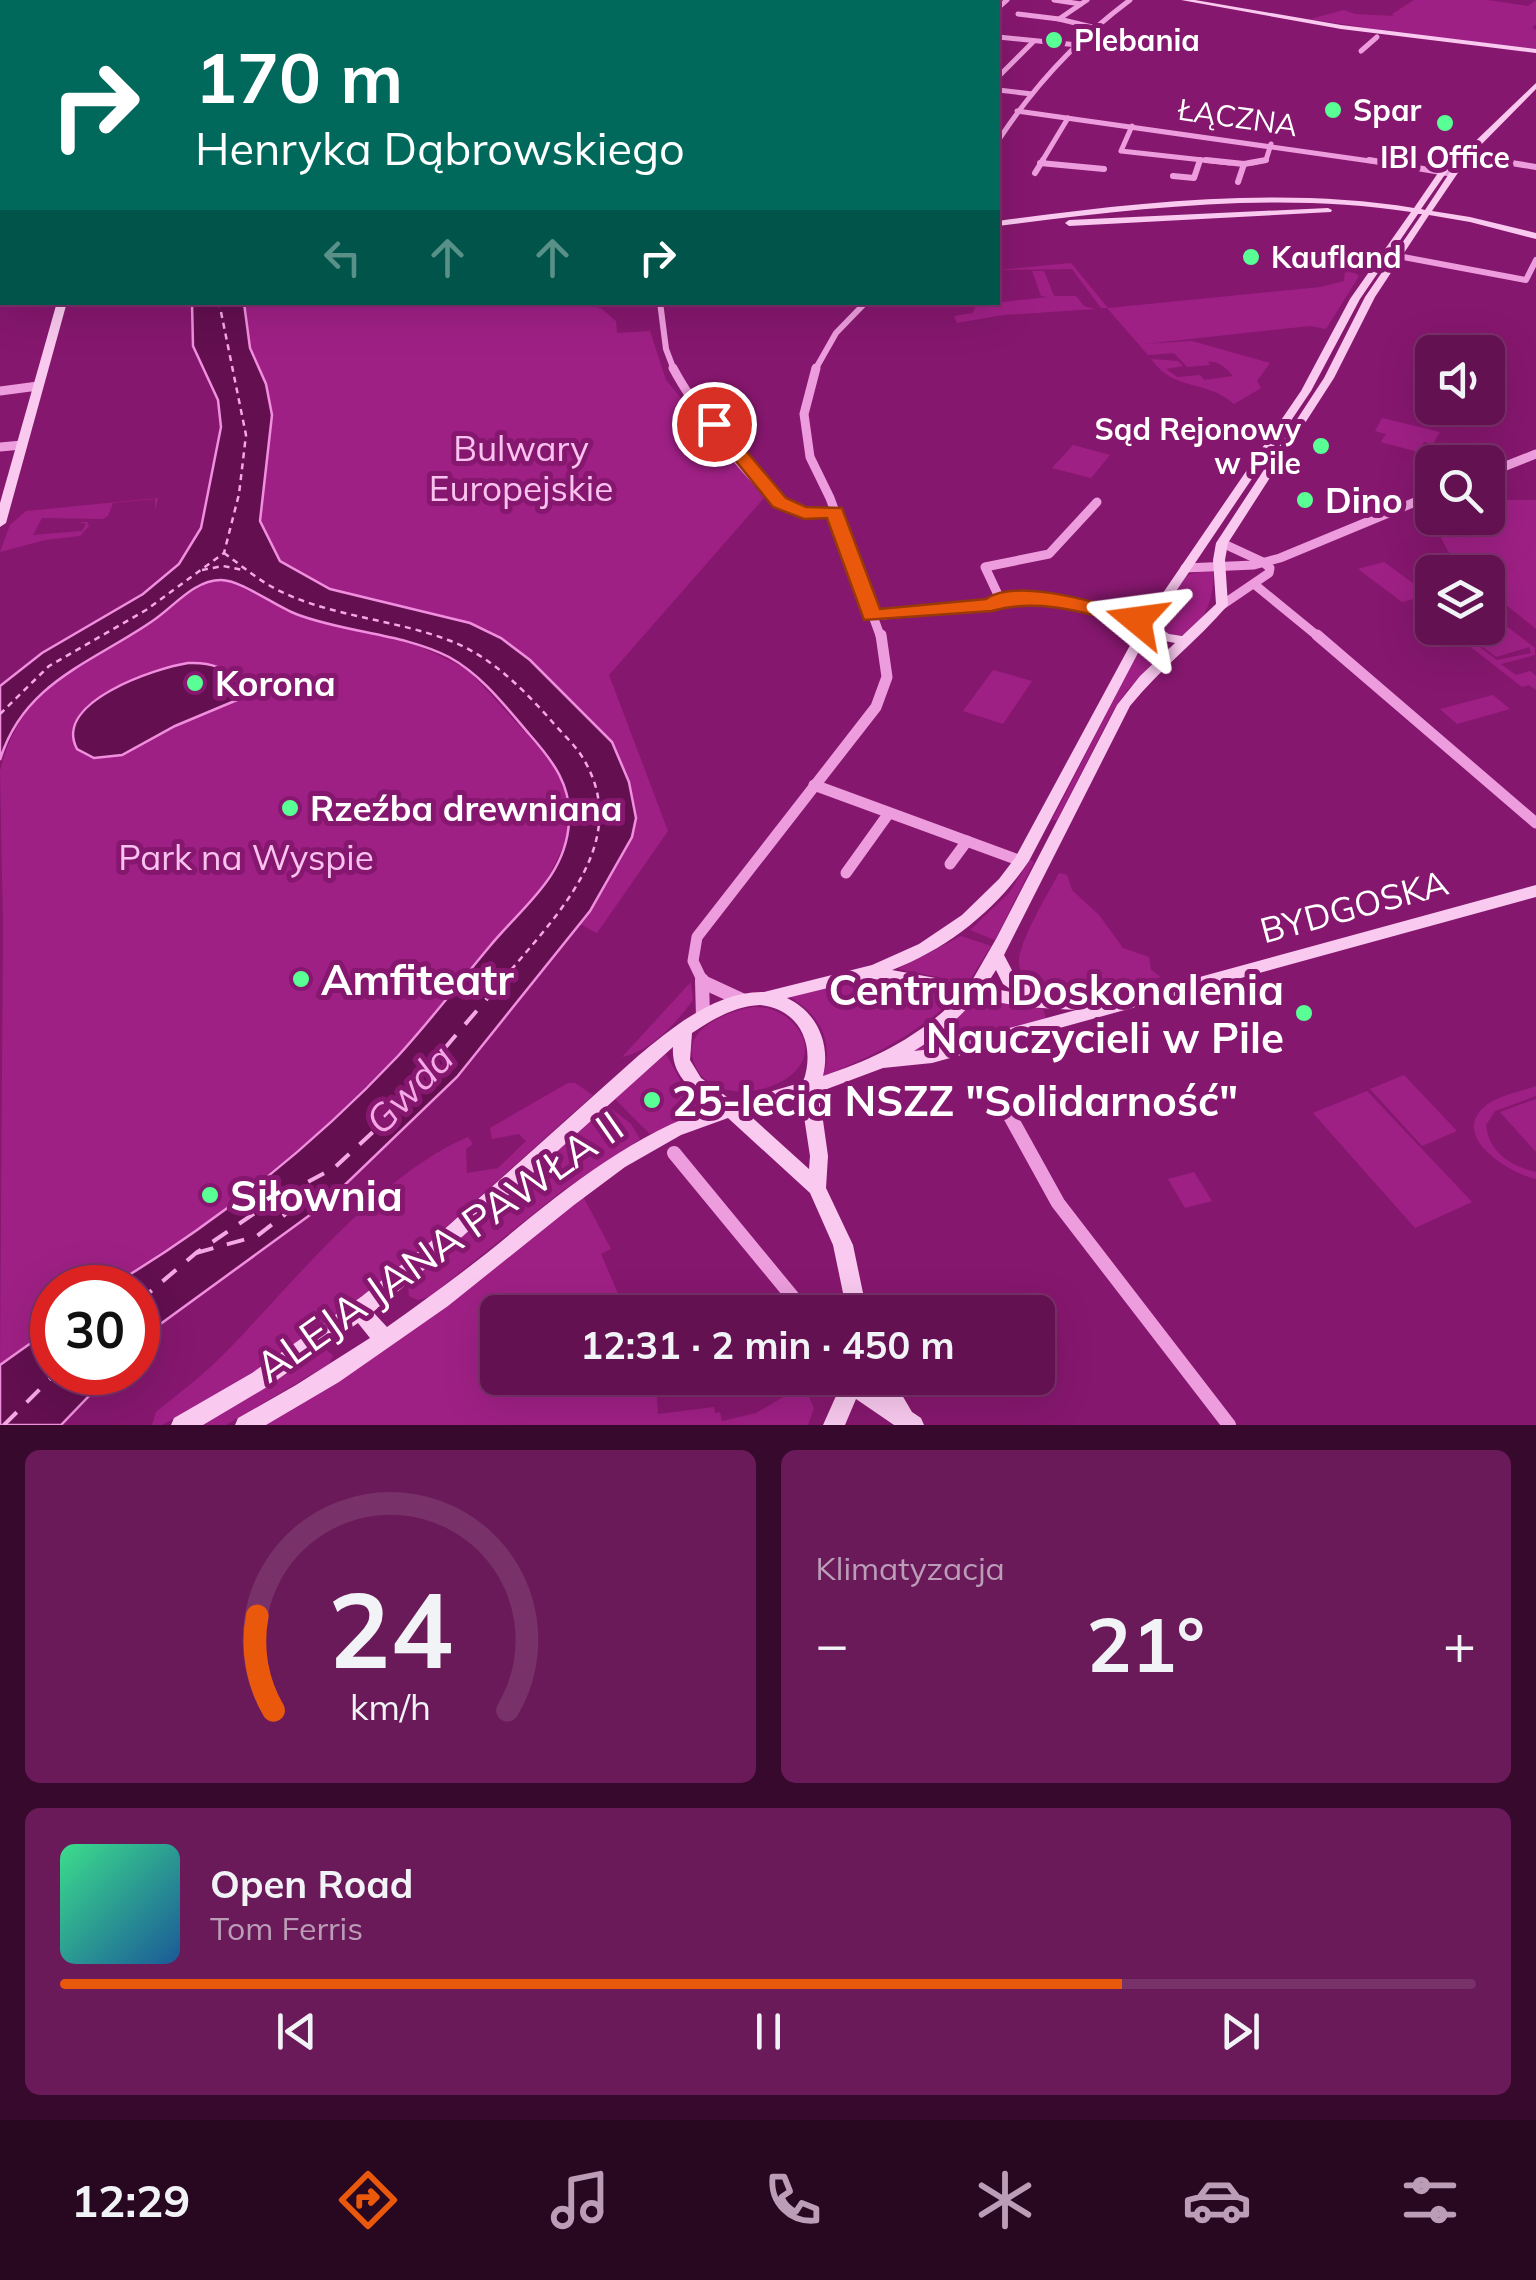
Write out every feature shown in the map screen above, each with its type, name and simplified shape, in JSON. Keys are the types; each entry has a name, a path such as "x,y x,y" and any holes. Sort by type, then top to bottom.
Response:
{"main road":[{"path":"1184,0 1536,53"},
{"path":"1447,174 1455,154 1536,75"},
{"path":"853,1295 843,1245 817,1188 689,1076 681,1061 683,1033 703,1018 742,1000 767,998 910,956 958,928 1001,890 1021,861 1146,625 1306,391 1355,298 1447,174 1536,85"},
{"path":"1274,212 1297,208 1286,202"},
{"path":"1000,225 1126,209 1344,202 1536,237"},
{"path":"1114,221 1102,215 1126,209"},
{"path":"1000,225 1340,210 1420,214"},
{"path":"732,1110 884,1061 936,1027 973,990 996,955 1124,705 1145,679 1222,605 1222,543 1330,378 1354,324 1420,214"},
{"path":"0,523 61,305"},
{"path":"1146,625 1166,637 1187,641"},
{"name":"BYDGOSKA","path":"884,1061 932,1056 1536,890"},
{"path":"996,955 1014,985 1047,1004"},
{"name":"BYDGOSKA","path":"866,972 1047,1004 1131,1001"},
{"path":"767,998 793,1010 812,1032 817,1062 810,1087 819,1156 817,1188"},
{"name":"ALEJA JANA PAWŁA II","path":"182,1425 259,1381 360,1311 425,1258 637,1067 683,1033"},
{"name":"ALEJA JANA PAWŁA II","path":"246,1425 384,1340 467,1280 594,1178 662,1136 732,1110"},
{"path":"360,1311 384,1340"},
{"path":"834,1425 848,1395"},
{"path":"873,1395 913,1425"},
{"path":"892,1395 913,1425"}],"street":[{"path":"1054,0 1084,2"},
{"path":"1001,128 1083,35 1128,0"},
{"path":"1059,19 1084,2"},
{"path":"1018,14 1093,27"},
{"path":"1081,25 1074,33 1083,35"},
{"path":"1000,37 1078,45"},
{"path":"1361,51 1377,37"},
{"path":"1000,75 1034,42"},
{"path":"1000,90 1032,94"},
{"name":"ŁĄCZNA","path":"1017,111 1271,144 1447,174"},
{"path":"1035,173 1068,118"},
{"path":"1132,126 1121,150 1244,164 1267,159 1271,144"},
{"path":"1455,154 1536,167"},
{"path":"1173,176 1194,178 1200,160"},
{"path":"1040,164 1104,169"},
{"path":"1238,182 1244,164"},
{"path":"1398,256 1526,280 1536,260"},
{"path":"660,305 674,372 754,474 790,510 835,512"},
{"path":"703,1018 703,982 693,961 697,938 876,706 886,686 888,656 835,512 809,454 804,407 828,342 862,305"},
{"path":"0,390 38,386"},
{"path":"0,448 22,445"},
{"path":"1505,466 1536,454"},
{"path":"1000,599 986,567 1049,554 1097,502"},
{"path":"1185,568 1264,563 1415,502"},
{"path":"1222,543 1270,568 1258,587 1222,605"},
{"path":"1258,587 1385,690 1536,822"},
{"path":"872,616 992,605 1000,599 1071,601 1146,625"},
{"path":"814,785 1021,861"},
{"path":"846,874 889,812"},
{"path":"950,864 967,841"},
{"path":"703,982 742,1000"},
{"path":"1005,1107 1058,1203 1229,1425"},
{"path":"674,1153 791,1295"}],"green space":[{"path":"1414,0 1488,0 1528,6 1536,0 1536,24 1532,28 1536,30 1536,53 1528,52 1527,47 1522,52 1310,19 1344,10 1394,16"},
{"path":"1071,263 1108,308 1321,287 1344,281 1345,271 1358,269 1355,273 1359,276 1326,329 1310,326 1144,344 1192,341 1270,363 1257,381 1261,388 1234,404 1212,391 1170,377 1151,359 1178,361 1183,366 1166,369 1177,377 1200,375 1204,380 1233,376 1225,368 1212,362 1187,367 1174,353 1148,355 1107,308 1101,308 1072,269 1000,270"},
{"path":"1032,271 1044,271 1054,296 1076,296 1084,306 1095,309 1003,315 957,323 954,316 973,313 976,305 1048,297 1041,296"},
{"name":"Bulwary Europejskie","path":"244,305 591,305 616,321 617,333 650,331 666,380 764,498 609,675 668,831 597,933 580,924 606,885 636,818 629,782 612,742 530,660 488,630 330,589 280,561 260,521 272,415 266,384 250,348"},
{"path":"1382,418 1440,432 1433,444 1415,445 1415,451 1381,442 1386,434 1375,431"},
{"path":"1073,445 1110,455 1091,478 1052,468"},
{"path":"158,498 155,510 155,499 113,503 103,519 42,518 33,535 82,531 86,524 80,522 87,522 89,526 80,536 0,552 10,525 26,511"},
{"path":"1505,500 1536,500 1536,629 1505,604 1505,555 1452,555 1441,538 1505,535"},
{"path":"1384,562 1415,585 1415,599 1402,602 1358,569"},
{"path":"1213,569 1207,609 1192,630 1182,635 1170,634 1156,627 1156,621 1187,575"},
{"name":"Park na Wyspie","path":"231,581 310,619 417,645 467,669 557,767 570,808 567,839 540,894 506,926 399,1054 315,1136 214,1217 142,1265 30,1265 30,1346 0,1364 0,771 10,741 40,697 58,681 207,583"},
{"path":"1505,625 1535,648 1535,655 1501,664 1516,675 1530,671 1536,676 1536,690 1529,685 1522,687 1468,645 1477,645 1497,660 1531,653 1529,647 1496,657 1480,645 1505,645"},
{"path":"1144,641 1169,649 1128,689 1114,709 1057,820 1052,820"},
{"path":"993,670 1032,681 1003,724 963,711"},
{"path":"1493,695 1510,709 1457,724 1440,709"},
{"path":"1030,860 1034,862 995,940 970,930 1009,893"},
{"path":"1059,873 1067,875 1072,890 1099,915 1123,948 1149,957 1151,970 1161,977 1082,990 1040,986 1026,978 1019,964 1023,944"},
{"path":"961,936 991,946 968,983 898,969"},
{"path":"872,980 959,994 895,1042 823,1076 827,1052 822,1030 808,1011 788,996"},
{"path":"691,982 693,1000 678,1018 652,1043 622,1057"},
{"path":"991,1001 1043,1009 1046,1019 907,1056 971,1006"},
{"path":"753,1007 775,1011 794,1024 805,1045 801,1063 788,1078 767,1087 743,1091 721,1088 702,1076 692,1055 692,1045 712,1022"},
{"path":"666,1054 684,1087 714,1108 650,1134 614,1098"},
{"path":"1404,1075 1457,1131 1422,1146 1370,1089"},
{"path":"568,1083 575,1083 593,1095 388,1279 259,1372 162,1425 152,1425 156,1412 218,1360 339,1233 402,1176 468,1137 473,1144 466,1149 467,1173 498,1168 526,1141 519,1134 492,1139 490,1128"},
{"path":"1536,1086 1536,1096 1495,1111 1486,1125 1497,1151 1510,1162 1536,1172 1536,1179 1500,1163 1479,1143 1474,1131 1475,1120 1488,1104"},
{"path":"1367,1091 1472,1202 1415,1228 1313,1113"},
{"path":"1536,1099 1536,1152 1500,1112"},
{"path":"607,1105 631,1124 640,1139 562,1191 429,1297 418,1300 409,1296 408,1285 414,1278"},
{"path":"1194,1172 1212,1201 1185,1208 1168,1179"},
{"path":"579,1189 611,1249 601,1254 619,1295 480,1295 480,1395 657,1395 658,1414 714,1407 722,1421 756,1413 787,1395 808,1395 814,1408 808,1425 246,1425 321,1381"},
{"path":"327,1350 333,1356 329,1364 226,1425 201,1425"}],"water":[{"name":"Gwda","path":"192,305 244,305 250,348 266,384 272,415 260,521 280,561 330,589 470,623 501,638 530,660 612,742 629,782 636,818 632,837 590,911 457,1077 325,1204 160,1324 160,1265 145,1265 261,1182 366,1089 540,890 560,859 569,822 564,786 553,764 493,692 461,664 412,643 296,614 238,584 221,580 192,590 151,622 42,693 11,734 0,760 0,686 42,653 143,594 179,564 201,528 221,427 218,400 193,346"},
{"path":"188,663 224,670 240,687 237,700 175,726 122,755 94,758 77,749 73,732 79,716 93,702 132,680"},
{"path":"30,1344 30,1395 90,1395 61,1425 0,1425 0,1365"}],"ferry route":[{"path":"220,305 246,435 239,494 224,553"},
{"path":"0,714 49,666 146,610 224,553"},
{"path":"224,553 288,595 463,646 515,683 579,752 595,785 599,816 594,847 564,904 501,982"},
{"path":"202,570 223,566 243,570"},
{"path":"280,1197 334,1168 374,1131 503,980"},
{"path":"196,1253 257,1236 296,1206 295,1198 285,1196"},
{"path":"196,1253 277,1198"},
{"path":"160,1283 196,1253"},
{"path":"4,1425 34,1395"}],"place":[{"name":"Plebania","path":"1054,40"},
{"name":"Spar","path":"1333,110"},
{"name":"IBI Office","path":"1445,123"},
{"name":"Kaufland","path":"1251,257"},
{"name":"Sąd Rejonowy w Pile","path":"1321,446"},
{"name":"Dino","path":"1305,500"},
{"name":"Korona","path":"195,683"},
{"name":"Rzeźba drewniana","path":"290,808"},
{"name":"Amfiteatr","path":"301,979"},
{"name":"Centrum Doskonalenia Nauczycieli w Pile","path":"1304,1013"},
{"name":"25-lecia NSZZ \"Solidarność\"","path":"652,1100"},
{"name":"Siłownia","path":"210,1195"}],"route":[{"path":"714,424 790,510 835,512 872,616 992,605 1000,599 1051,599 1137,620"}]}
